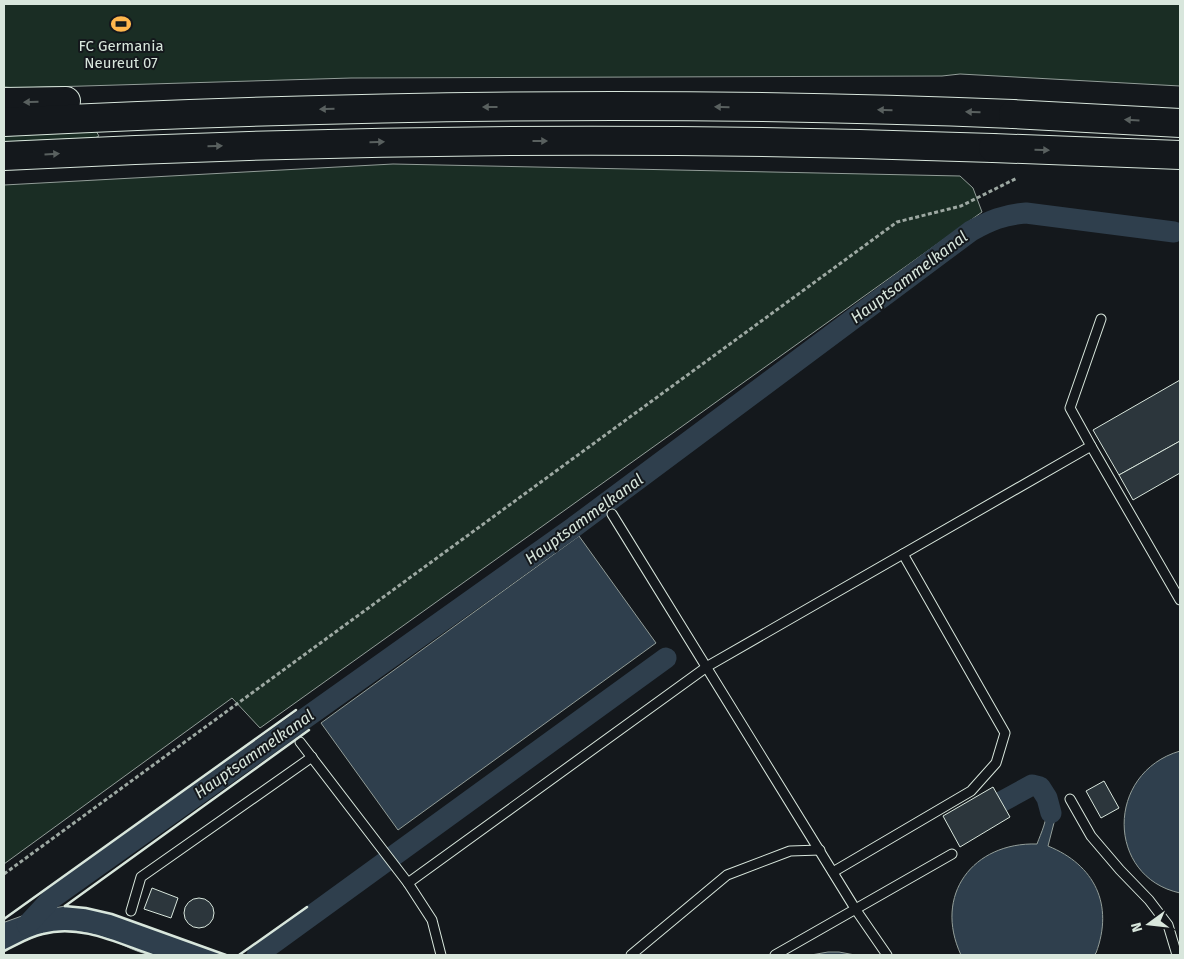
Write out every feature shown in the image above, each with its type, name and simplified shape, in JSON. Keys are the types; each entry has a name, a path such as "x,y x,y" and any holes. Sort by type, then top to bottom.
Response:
{"highway":[{"path":"4,102 111,101 147,115"},
{"path":"4,122 147,115 398,108 694,106 934,111 1180,123"},
{"path":"4,156 219,146 387,142 732,141 844,142 1180,155"}],"lane":[{"path":"1101,319 1070,408 1180,600"},
{"path":"408,883 708,666 1091,446"},
{"path":"612,514 708,666 856,910 887,955"},
{"path":"833,872 971,791 996,763 1005,732 903,554"},
{"path":"300,742 408,883 432,920 442,955"},
{"path":"131,911 141,877 312,757"},
{"path":"1070,799 1091,836 1149,900 1168,926 1177,955"},
{"path":"631,955 727,875 790,851 820,850"},
{"path":"775,955 952,854"}],"path":[{"path":"4,874 897,222 961,206 1017,178"}],"green space":[{"path":"4,4 1180,4 1180,86 960,74 942,76 351,78 17,88 4,87"},
{"path":"96,131 99,136 95,138 4,142 4,136"},
{"path":"393,164 960,176 973,188 982,212 260,728 232,698 4,864 4,185"}],"water":[{"path":"579,536 656,643 398,830 321,723"},
{"path":"1180,751 1180,893 1156,883 1138,867 1128,847 1124,824 1128,801 1138,780 1155,763"},
{"path":"1044,780 1054,801 1056,815 1048,846 1078,864 1089,876 1101,903 1103,919 1096,953 1094,955 961,955 954,933 952,912 956,893 964,876 977,862 994,852 1014,846 1037,844 1046,817 1046,808 1041,790 1041,781"},
{"path":"65,906 86,908 112,914 226,955 171,956 148,954 98,936 70,931 57,931 45,934 4,951 4,921 33,912"},
{"path":"839,952 855,955 811,955"}],"building":[{"path":"1180,380 1180,441 1119,475 1093,430"},
{"path":"1180,441 1180,473 1133,500 1119,475"},
{"path":"1104,781 1119,808 1101,818 1086,791"},
{"path":"993,787 1010,817 960,847 943,816"},
{"path":"152,888 178,898 171,918 144,909"},
{"path":"199,898 210,902 214,913 210,924 199,928 188,924 184,913 188,902"}],"waterway":[{"name":"Hauptsammelkanal","path":"27,925 51,899 574,527 971,231 997,219 1026,213 1174,232"},
{"path":"257,955 666,658"},
{"path":"1001,802 1032,785 1040,787 1047,798 1051,813"}],"wall":[{"path":"4,919 296,710"},
{"path":"65,906 309,730"},
{"path":"65,906 86,908 112,914 226,955"},
{"path":"239,955 307,907"},
{"path":"4,951 38,935 71,931 112,940 152,955"}],"place":[{"name":"FC Germania Neureut 07","path":"121,24"}]}
